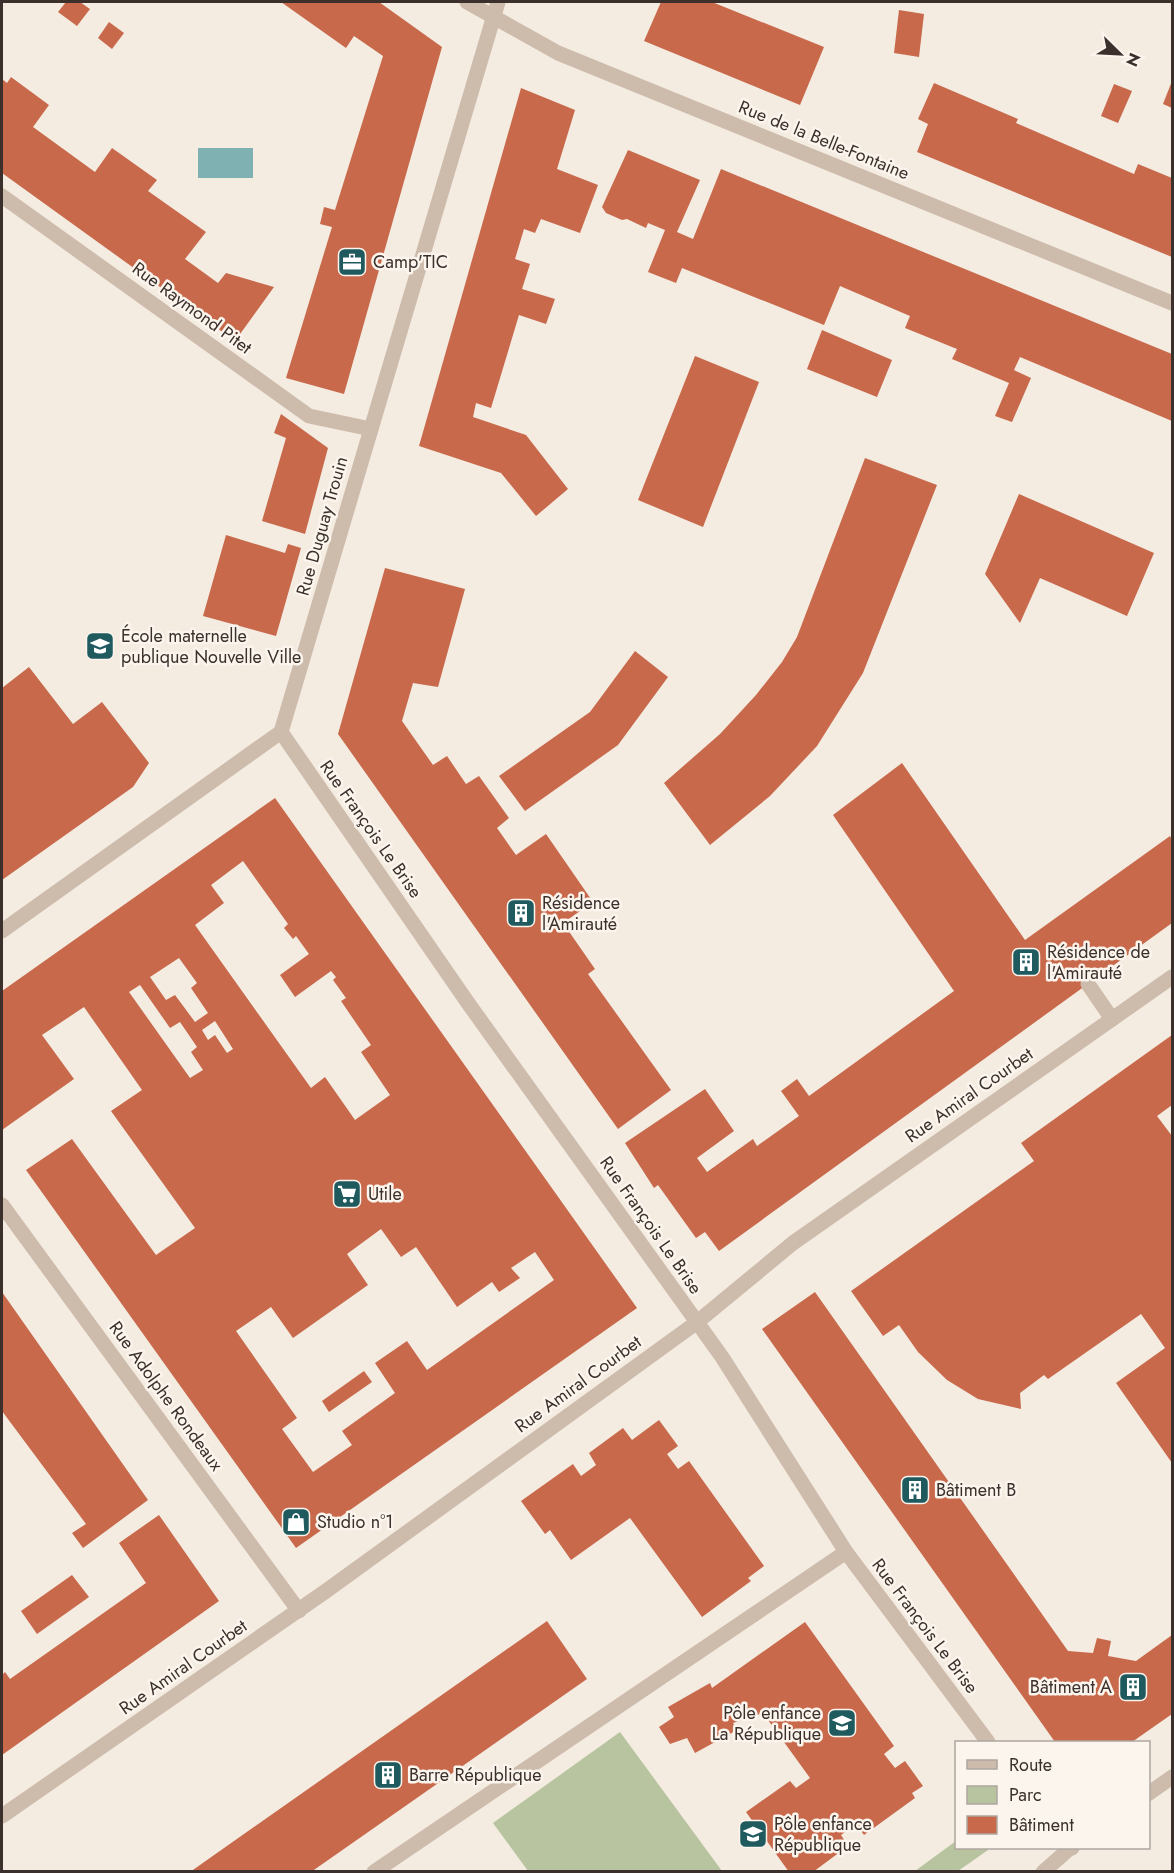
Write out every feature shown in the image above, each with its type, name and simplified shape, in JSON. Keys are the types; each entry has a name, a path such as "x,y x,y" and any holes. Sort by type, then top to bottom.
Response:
{"street":[{"name":"Rue de la Belle-Fontaine","path":"467,2 495,8 558,53 1173,303"},
{"name":"Rue Duguay Trouin","path":"281,732 478,75 495,8"},
{"name":"Rue Raymond Pitet","path":"2,196 309,416 371,429"},
{"path":"2,931 281,732"},
{"name":"Rue François Le Brise","path":"281,732 468,1003 722,1357 846,1552 987,1741"},
{"name":"Rue Amiral Courbet","path":"2,1816 299,1611 696,1323 793,1243 1173,978"},
{"path":"1088,984 1112,1019"},
{"name":"Rue Adolphe Rondeaux","path":"2,1204 299,1611"},
{"path":"374,1872 846,1552"},
{"path":"1150,1793 1173,1777"},
{"path":"1043,1872 1068,1849"}],"green space":[{"path":"620,1732 722,1871 528,1871 493,1823"},
{"path":"955,1842 955,1849 988,1850 958,1871 915,1871"}],"water":[{"path":"198,148 253,148 253,178 198,178"}],"building":[{"path":"66,2 80,2 90,9 77,26 58,12"},
{"path":"281,2 379,2 442,47 344,394 286,378 332,227 320,224 324,207 335,210 383,56 354,36 346,48"},
{"path":"661,2 712,2 824,47 800,105 644,41"},
{"path":"899,10 924,14 919,57 894,53"},
{"path":"109,22 124,33 112,49 98,38"},
{"path":"11,77 49,105 33,127 95,172 112,148 157,180 148,191 206,232 185,259 218,283 226,273 274,287 235,341 2,173 2,79 7,83"},
{"path":"1172,81 1172,108 1163,104"},
{"path":"934,83 1018,119 1016,123 1134,174 1138,164 1172,178 1172,257 917,152 928,124 918,119"},
{"path":"1114,84 1132,91 1118,123 1101,116"},
{"path":"521,88 575,110 557,169 598,185 580,233 541,219 535,233 524,229 515,259 530,264 522,289 555,299 546,324 519,315 491,408 476,403 473,417 526,435 568,489 536,516 501,473 419,446"},
{"path":"628,150 700,180 677,232 693,239 721,169 1172,354 1172,421 1020,357 1014,370 1031,378 1012,422 995,416 1009,383 952,359 957,349 905,328 910,316 840,286 824,325 682,268 676,283 648,272 665,230 648,223 646,228 627,219 622,220 606,213 602,207"},
{"path":"822,330 892,360 877,397 807,369"},
{"path":"695,356 759,382 703,527 638,500"},
{"path":"281,414 328,448 305,534 262,521 286,438 274,433"},
{"path":"865,458 937,485 863,673 817,746 770,796 710,845 664,783 720,734 756,695 782,662 797,637"},
{"path":"1019,494 1154,553 1127,616 1040,578 1020,623 985,574"},
{"path":"226,535 285,553 288,544 301,548 276,636 203,616"},
{"path":"385,568 465,589 438,687 413,683 402,721 433,765 447,756 466,784 479,776 509,818 497,828 516,855 546,834 593,902 563,923 595,969 588,974 671,1090 618,1129 338,734"},
{"path":"635,651 668,677 618,745 525,811 499,776 590,712"},
{"path":"29,667 73,724 102,702 149,763 133,787 2,880 2,688"},
{"name":"Résidence de l'Amirauté","path":"902,763 1025,940 1170,836 1172,840 1172,923 719,1251 705,1232 696,1238 658,1185 654,1188 625,1143 705,1089 734,1131 697,1158 707,1172 753,1139 757,1146 799,1116 781,1091 797,1079 809,1096 954,991 833,815"},
{"path":"275,798 637,1308 296,1548 26,1170 72,1139 156,1255 195,1228 111,1111 142,1090 84,1007 42,1035 74,1079 2,1130 2,991","holes":["243,861 288,924 284,928 293,939 296,936 309,954 280,975 295,997 331,971 336,977 333,980 346,998 341,1001 371,1045 361,1052 390,1095 355,1120 325,1077 311,1088 195,925 224,903 211,885","179,958 197,983 191,988 208,1013 195,1022 175,995 166,1000 150,977","140,985 170,1028 180,1022 197,1047 191,1052 203,1070 190,1078 129,992","215,1021 233,1049 227,1053 215,1035 208,1040 202,1030","381,1229 401,1257 416,1247 457,1307 492,1282 499,1292 520,1278 511,1268 535,1252 554,1280 427,1370 407,1341 375,1363 395,1393 342,1431 352,1445 313,1472 282,1429 297,1418 236,1331 271,1307 293,1338 368,1285 347,1254"]},
{"path":"1172,1035 1172,1105 1157,1116 1172,1136 1172,1463 1116,1383 1165,1348 1141,1314 1048,1379 1044,1375 1020,1393 1021,1409 978,1399 947,1380 918,1352 899,1325 883,1336 851,1291 1034,1161 1021,1143"},
{"path":"2,1292 148,1500 83,1548 72,1533 86,1524 2,1411"},
{"name":"Bâtiment B","path":"815,1292 1068,1651 1093,1653 1097,1638 1111,1641 1108,1656 1136,1661 1172,1635 1172,1714 1133,1741 1054,1741 762,1329"},
{"path":"364,1371 372,1382 329,1412 322,1401"},
{"path":"659,1420 678,1446 667,1454 678,1469 689,1461 764,1566 748,1578 751,1581 702,1617 630,1518 571,1560 550,1530 545,1534 521,1501 573,1464 581,1476 596,1465 589,1453 623,1428 632,1440"},
{"path":"159,1515 219,1601 2,1755 2,1675 5,1672 10,1679 146,1583 119,1543"},
{"path":"72,1575 89,1597 37,1634 21,1611"},
{"name":"Barre République","path":"547,1621 587,1679 311,1872 190,1872"},
{"path":"805,1622 894,1746 884,1754 895,1768 905,1761 923,1786 912,1793 915,1798 864,1835 856,1824 841,1835 848,1846 813,1872 789,1872 746,1812 790,1781 796,1788 810,1778 763,1713 733,1723 737,1730 695,1753 687,1738 670,1744 659,1727 674,1717 668,1707 710,1683 712,1688"}],"place":[{"name":"Camp'TIC","path":"352,262"},
{"name":"École maternelle publique Nouvelle Ville","path":"100,646"},
{"name":"Résidence l'Amirauté","path":"521,913"},
{"name":"Résidence de l'Amirauté","path":"1026,962"},
{"name":"Utile","path":"347,1194"},
{"name":"Bâtiment B","path":"915,1490"},
{"name":"Studio n°1","path":"296,1522"},
{"name":"Bâtiment A","path":"1133,1687"},
{"name":"Pôle enfance La République","path":"842,1723"},
{"name":"Barre République","path":"388,1775"},
{"name":"Pôle enfance République","path":"753,1834"}]}
